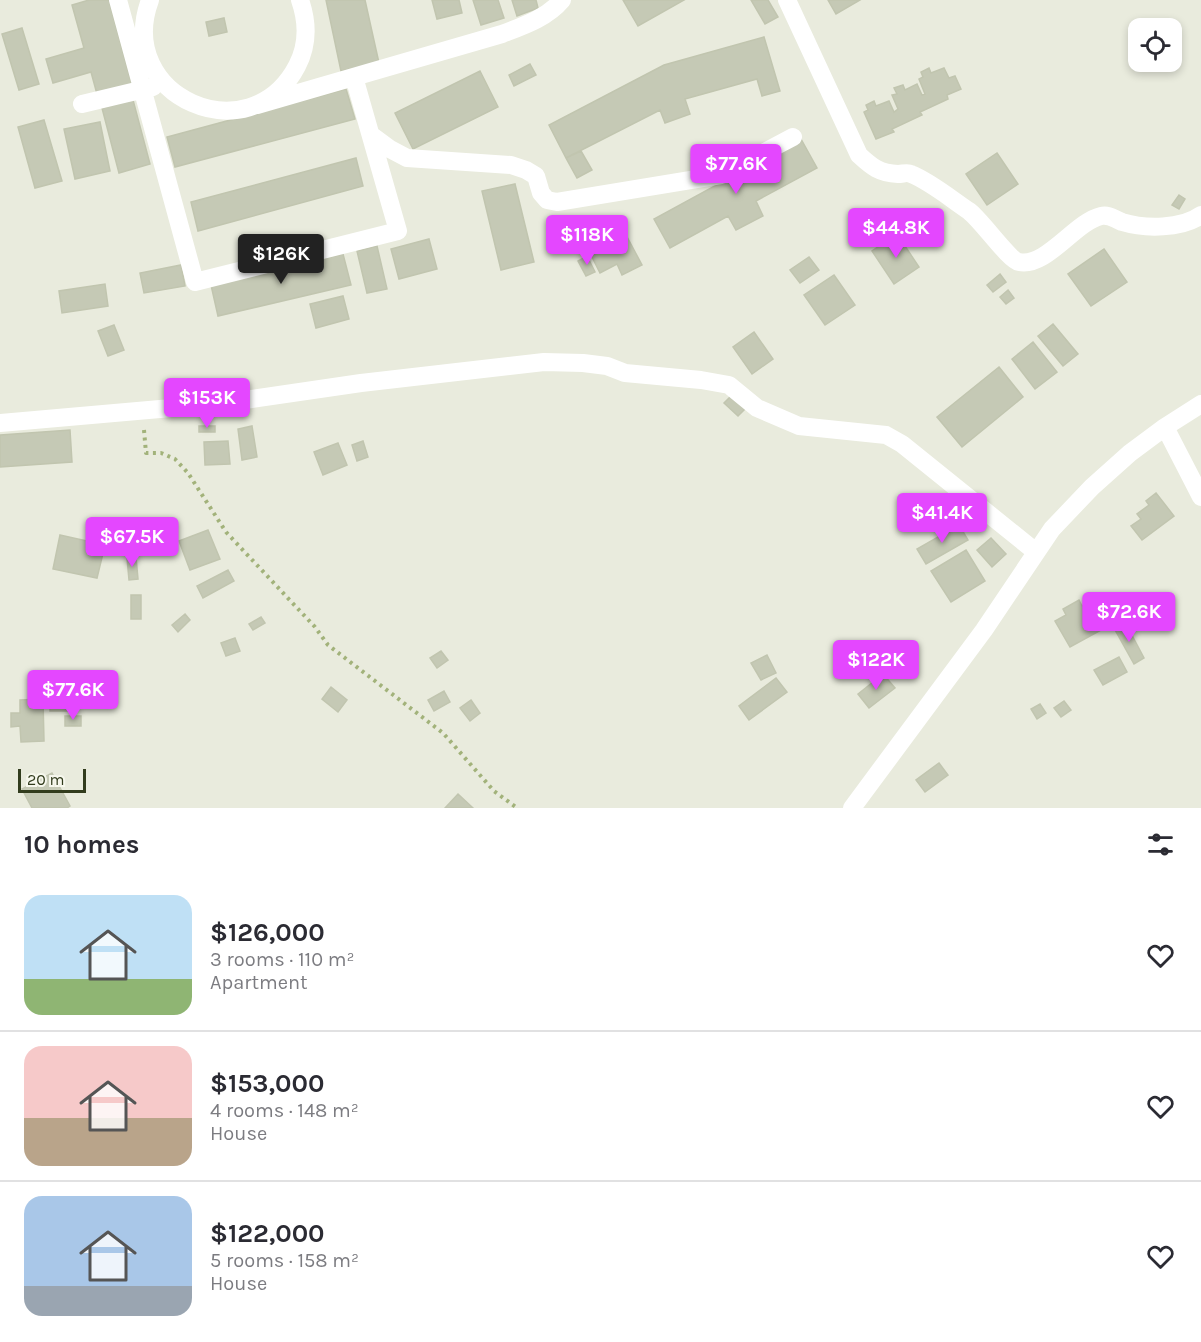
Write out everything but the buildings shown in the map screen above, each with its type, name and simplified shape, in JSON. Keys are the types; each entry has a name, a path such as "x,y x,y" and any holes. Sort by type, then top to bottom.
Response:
{"street":[{"path":"118,0 195,282 398,231 354,77"},
{"path":"150,0 145,13 143,35 148,57 158,77 173,93 192,104 213,111 235,111 502,34 533,22 562,0"},
{"path":"257,105 276,94 291,77 301,58 306,36 305,14 300,0"},
{"path":"787,0 859,155 875,170 897,174 909,173 929,184 970,213 987,228 1008,255 1018,262 1029,262 1040,258 1099,216 1108,215 1135,225 1170,226 1185,224 1201,215"},
{"path":"82,104 165,84"},
{"path":"370,135 407,158 511,165 526,170 536,176 541,193 547,200 557,202 721,175 793,137"},
{"path":"0,423 218,404 361,383 544,362 583,363 607,366 625,373 729,385 758,408 799,426 886,435 911,451 1036,552"},
{"path":"852,808 984,630 1052,530 1092,487 1130,453 1201,404"},
{"path":"1165,427 1201,497"}],"path":[{"path":"143,411 146,453 161,453 175,459 188,473 226,532 315,627 328,645 442,733 494,791 517,808"}]}
